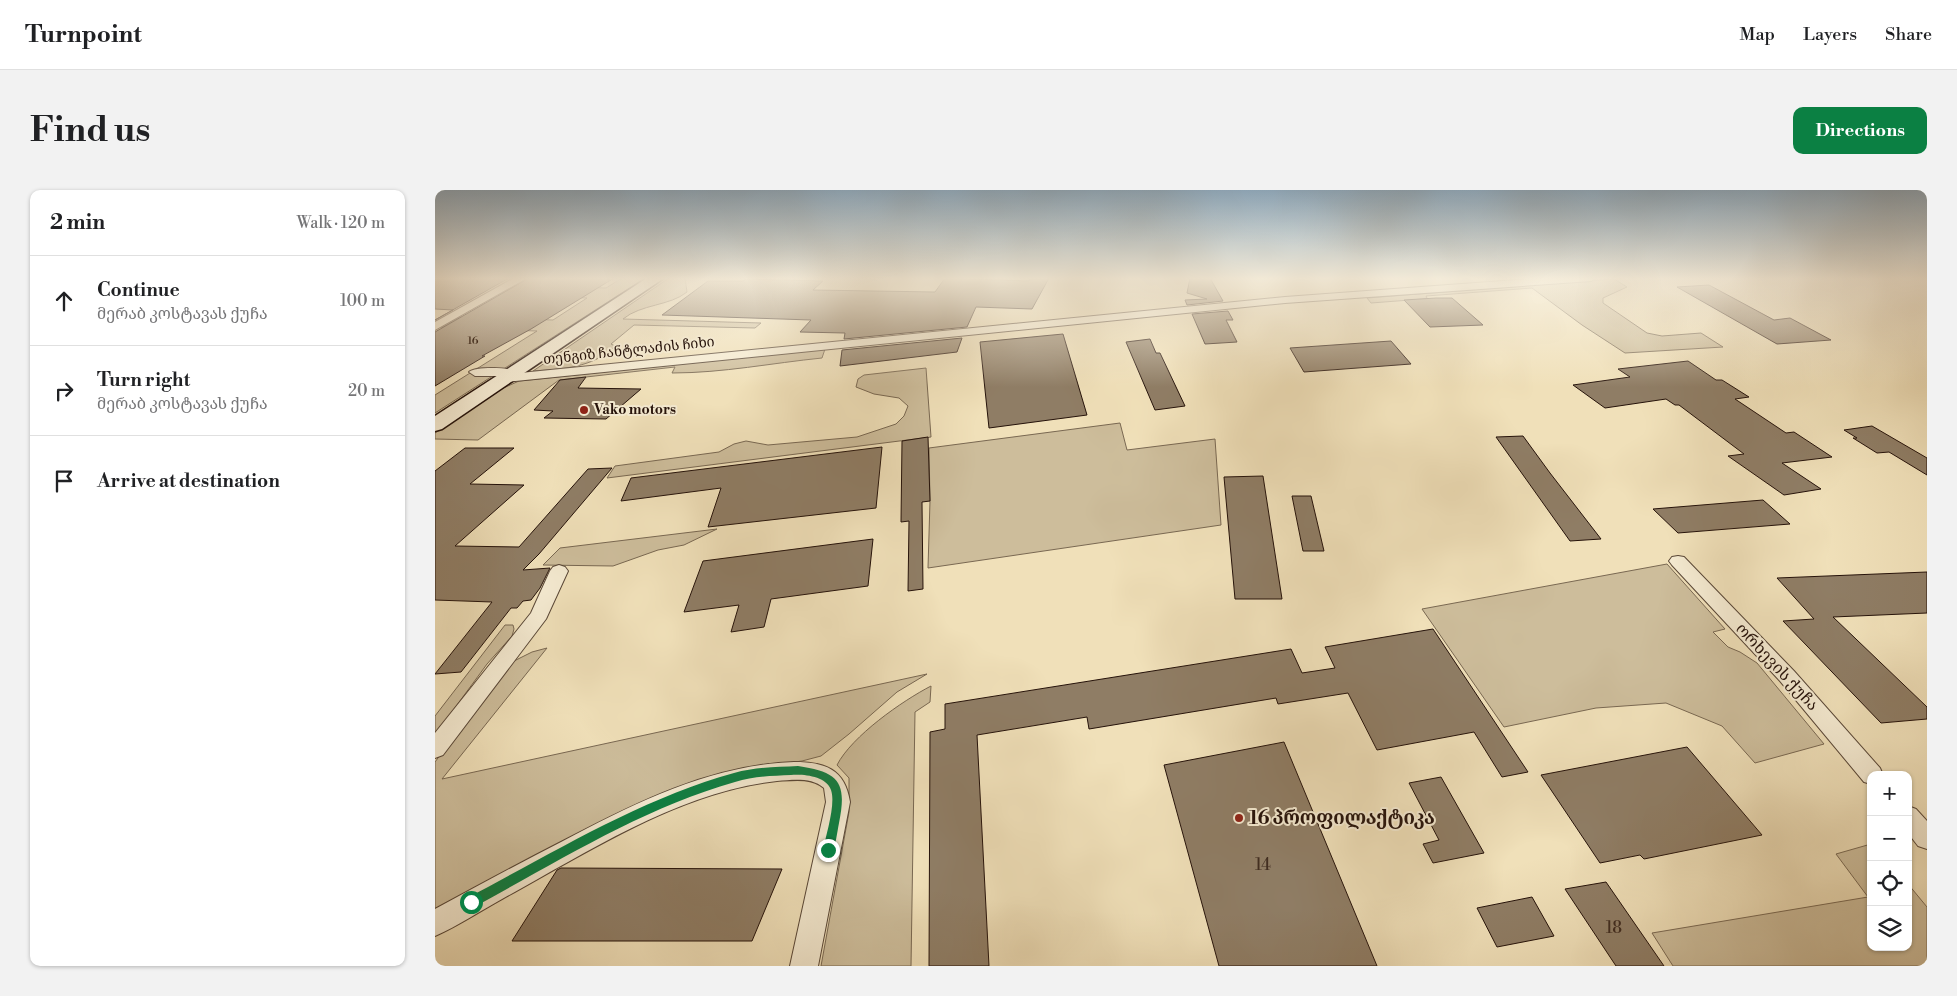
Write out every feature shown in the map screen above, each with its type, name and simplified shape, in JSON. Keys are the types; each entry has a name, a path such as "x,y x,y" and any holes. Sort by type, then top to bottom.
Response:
{"street":[{"path":"435,327 458,314"},
{"path":"435,425 602,314"},
{"name":"თენგიზ ჩანტლაძის ჩიხი","path":"475,372 510,375 1138,314"},
{"name":"ორხევის ქუჩა","path":"1678,561 1787,676 1869,771"},
{"path":"435,749 539,615 559,571"},
{"path":"435,923 601,833 670,801 735,777 798,770 815,772 828,779 836,788 838,802 804,966"},
{"path":"1912,821 1927,838"}],"shaded area":[{"path":"562,314 589,314 435,413 435,395 537,331 441,328 460,317 553,320"},
{"path":"616,314 630,314 623,319 761,323 755,328 634,325 611,344 615,346 597,359 577,366 533,371"},
{"path":"1567,314 1619,314 1647,333 1662,336 1701,333 1723,347 1625,353"},
{"path":"825,349 822,358 729,370 672,373 675,367 559,380 478,440 435,439 435,433 499,390 519,381"},
{"path":"926,368 931,437 607,478 615,466 719,452 734,444 746,441 768,445 857,437 896,424 904,416 908,406 899,398 874,394 856,387 858,379 864,375"},
{"path":"1120,423 1127,450 1215,439 1221,525 928,568 929,448"},
{"path":"717,529 684,545 658,550 613,566 543,565 560,548"},
{"path":"1667,564 1725,629 1713,632 1728,647 1757,663 1824,744 1755,763 1722,726 1666,703 1596,708 1504,727 1422,609"},
{"path":"505,625 513,625 512,636 487,664 435,735 435,716"},
{"path":"547,648 442,779 927,674 897,692 821,756 802,761 740,769 435,914 435,762 508,664 532,652"},
{"path":"931,686 930,702 915,712 911,966 821,966 849,812 849,778 837,765 854,743 879,720"},
{"path":"1867,845 1867,896 1836,854"},
{"path":"1912,889 1927,907 1927,966 1673,966 1652,933 1867,897 1867,951 1912,951"}],"building":[{"path":"466,314 555,314 482,356 485,356 435,386 435,332"},
{"path":"973,314 967,327 844,339 845,333 800,332 811,320 662,315"},
{"path":"1192,314 1230,314 1233,320 1226,320 1237,342 1205,344"},
{"path":"1418,314 1471,314 1483,325 1430,327"},
{"path":"1725,314 1763,314 1774,320 1790,318 1831,340 1777,344"},
{"path":"1063,334 1087,415 989,428 980,342"},
{"path":"962,338 957,352 840,366 842,350"},
{"path":"1150,339 1156,353 1160,353 1185,406 1155,410 1126,342"},
{"path":"1391,341 1411,364 1304,372 1290,348"},
{"path":"1688,361 1716,380 1722,380 1749,397 1735,399 1786,433 1794,432 1832,457 1782,463 1821,489 1784,495 1728,456 1744,454 1679,405 1675,405 1666,399 1605,408 1573,385 1630,377 1618,369"},
{"path":"586,377 578,388 641,389 606,419 544,418 553,411 534,410 560,380"},
{"path":"1872,426 1927,458 1927,475 1889,452 1877,453 1844,430"},
{"path":"1523,436 1601,539 1570,541 1496,437"},
{"path":"928,437 930,501 922,502 923,589 908,591 909,521 901,522 902,441"},
{"path":"882,447 876,508 708,527 721,488 621,501 631,478"},
{"path":"465,448 514,448 470,484 524,485 455,546 519,547 588,469 612,468 539,554 523,570 550,568 540,588 531,600 523,601 517,608 511,608 461,672 435,674 492,602 435,600 435,471"},
{"path":"1263,476 1282,599 1235,599 1224,477"},
{"path":"1292,496 1311,496 1324,551 1303,551"},
{"path":"1763,500 1790,524 1678,533 1653,509"},
{"path":"873,539 868,586 771,599 764,627 731,632 739,605 684,612 703,561"},
{"path":"1927,572 1927,613 1833,617 1927,707 1927,719 1881,723 1783,621 1814,619 1777,578"},
{"path":"1433,629 1528,772 1502,777 1474,732 1377,750 1348,693 1278,704 1276,698 1089,729 1087,717 977,735 989,966 929,966 930,732 945,729 945,704 1291,649 1302,673 1335,668 1325,647"},
{"path":"1284,742 1377,966 1219,966 1164,765"},
{"path":"1687,747 1762,835 1644,859 1640,855 1600,863 1541,775"},
{"path":"1441,777 1484,853 1433,863 1423,844 1439,840 1409,783"},
{"path":"561,868 782,869 752,941 512,941 557,870"},
{"path":"1606,882 1664,966 1616,966 1565,889"},
{"path":"1532,897 1554,936 1497,947 1477,908"}],"place":[{"name":"Vako motors","path":"584,410"},
{"name":"16 პროფილაქტიკა","path":"1239,818"}],"route":[{"path":"471,902 601,833 670,801 735,777 769,772 798,770 815,772 828,779 836,788 838,802 828,850"}]}
